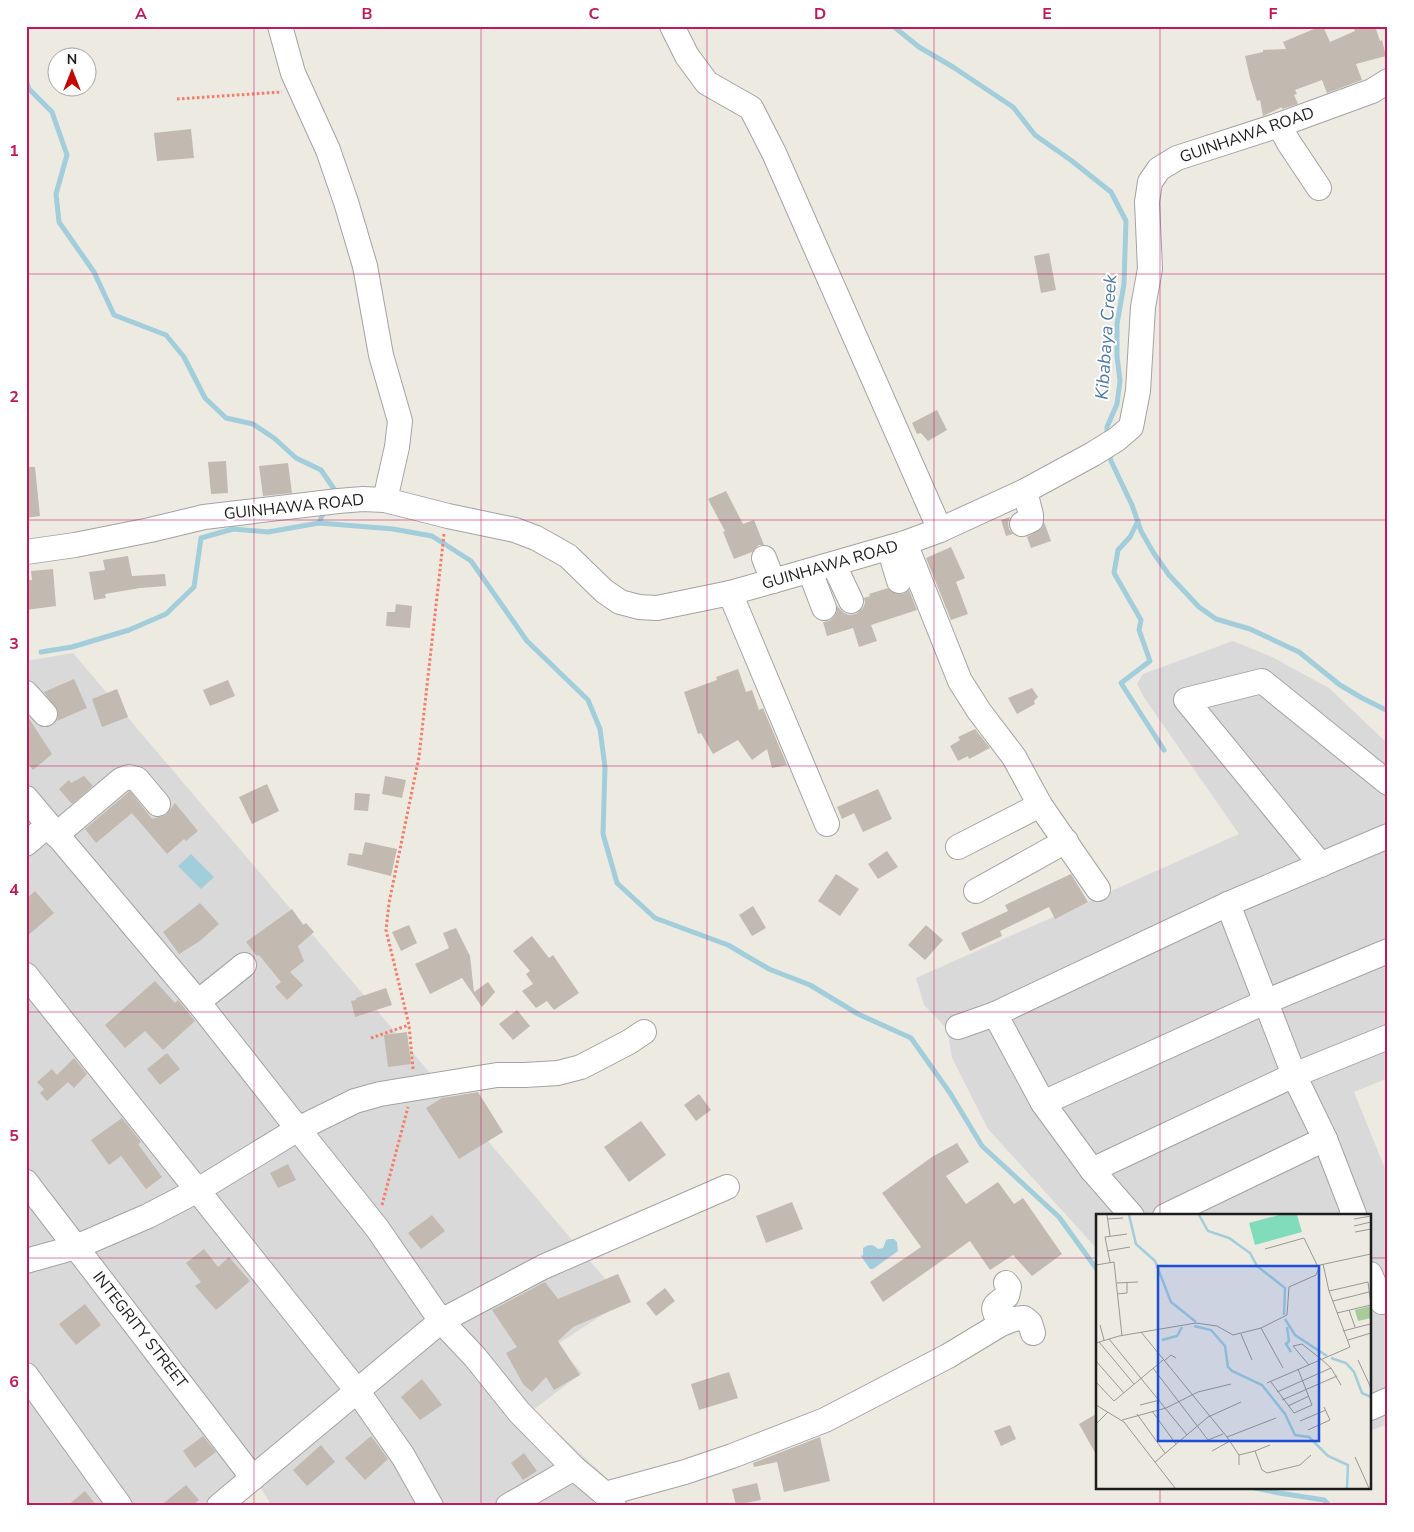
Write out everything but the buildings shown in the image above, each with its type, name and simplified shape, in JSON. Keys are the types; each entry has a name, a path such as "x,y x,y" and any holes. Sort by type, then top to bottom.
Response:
{"street":[{"path":"280,26 293,73 328,150 346,202 365,266 381,354 400,421 384,500"},
{"path":"672,26 687,56 707,82 751,108 774,152 940,530"},
{"name":"GUINHAWA ROAD","path":"26,552 75,545 204,517 338,501 384,500 464,520 507,528 536,538 568,556 604,591 620,602 639,607 656,608 773,581 897,546 940,530 1025,491 1093,454 1117,439 1131,427 1137,400 1143,307 1150,269 1147,202 1150,182 1159,169 1177,158 1280,125 1372,90 1388,81"},
{"path":"1280,125 1289,144 1319,188"},
{"path":"1022,524 1031,520 1025,491"},
{"path":"897,546 899,581"},
{"path":"897,546 960,681 979,711 1014,757 1040,806 1098,889"},
{"path":"764,558 773,581"},
{"path":"834,565 851,601"},
{"path":"810,571 824,608"},
{"path":"730,592 827,824"},
{"path":"1321,864 1186,700 1262,681 1388,783"},
{"path":"26,694 44,714"},
{"path":"26,844 52,830 121,780 129,777 137,778 158,804"},
{"path":"26,798 198,1002 377,1228 442,1321 475,1357 519,1412 574,1468 609,1500 825,1420 948,1356 1001,1324 1014,1319 1024,1318 1030,1323 1034,1333"},
{"path":"958,847 1040,806"},
{"path":"958,1027 995,1014 1228,904 1388,836"},
{"path":"976,891 1066,841"},
{"path":"1228,904 1294,1075 1325,1139 1354,1214"},
{"path":"1043,1103 1265,1002 1388,951"},
{"path":"198,1002 244,965"},
{"path":"26,975 358,1392 403,1456 431,1506"},
{"path":"995,1014 1043,1103 1092,1170 1130,1214"},
{"path":"26,1261 76,1247 148,1216 198,1190 298,1129 356,1101 380,1094 496,1075 558,1073 581,1067 644,1032"},
{"path":"1092,1170 1294,1075 1388,1037"},
{"path":"1169,1214 1325,1139"},
{"name":"INTEGRITY STREET","path":"26,1182 253,1478"},
{"path":"219,1506 442,1321 543,1267 727,1187"},
{"path":"1372,1280 1380,1302"},
{"path":"1001,1324 994,1307 995,1304 1007,1296 1008,1287 1006,1284"},
{"path":"26,1375 120,1506"},
{"path":"1372,1407 1388,1400"},
{"path":"508,1506 574,1468"}],"path":[{"path":"177,99 300,90"},
{"path":"377,1228 400,1133 414,1088 409,1024 386,930 389,903 419,757 444,537"},
{"path":"371,1038 409,1024"}],"shaded area":[{"path":"1233,641 1272,657 1329,688 1388,744 1388,1078 1354,1092 1388,1176 1388,1424 1372,1430 1372,1214 1096,1214 1096,1248 988,1129 952,1058 947,1029 924,1005 916,978 1239,834 1145,699 1137,684 1143,674"},
{"path":"73,653 624,1301 556,1345 582,1373 533,1410 607,1478 629,1506 272,1506 258,1484 233,1506 26,1506 26,661"}],"water":[{"path":"191,854 214,877 201,889 178,866"},
{"path":"894,1239 897,1242 898,1251 873,1269 870,1269 861,1256 863,1255 863,1248 871,1245 878,1249 883,1248 886,1240"}],"waterway":[{"name":"Kibabaya Creek","path":"893,26 919,47 1013,107 1035,135 1111,192 1126,221 1124,284 1117,324 1117,356 1120,381 1117,404 1107,427 1107,436"},
{"name":"Kibabaya Creek","path":"26,81 29,89 52,112 67,155 56,194 59,222 94,272 114,315 166,335 184,357 205,398 226,418 253,424 274,438 296,458 321,470 334,489 332,495"},
{"name":"Kibabaya Creek","path":"1109,452 1111,461 1132,505 1141,531 1153,552 1169,575 1199,607 1216,619 1250,629 1299,652 1340,685 1388,711"},
{"name":"Kibabaya Creek","path":"41,652 72,647 129,630 166,614 194,587 201,538 233,529 268,532 319,523 325,509"},
{"path":"1138,521 1130,537 1118,550 1114,573 1141,620 1139,630 1150,661 1121,683 1164,750"},
{"path":"319,523 393,529 432,536 471,561 527,641 588,700 600,729 605,767 603,834 617,883 655,918 728,945 769,969 810,985 858,1014 911,1038 950,1093 982,1146 1059,1217 1096,1268"},
{"path":"1265,1490 1324,1500 1330,1506"}]}
